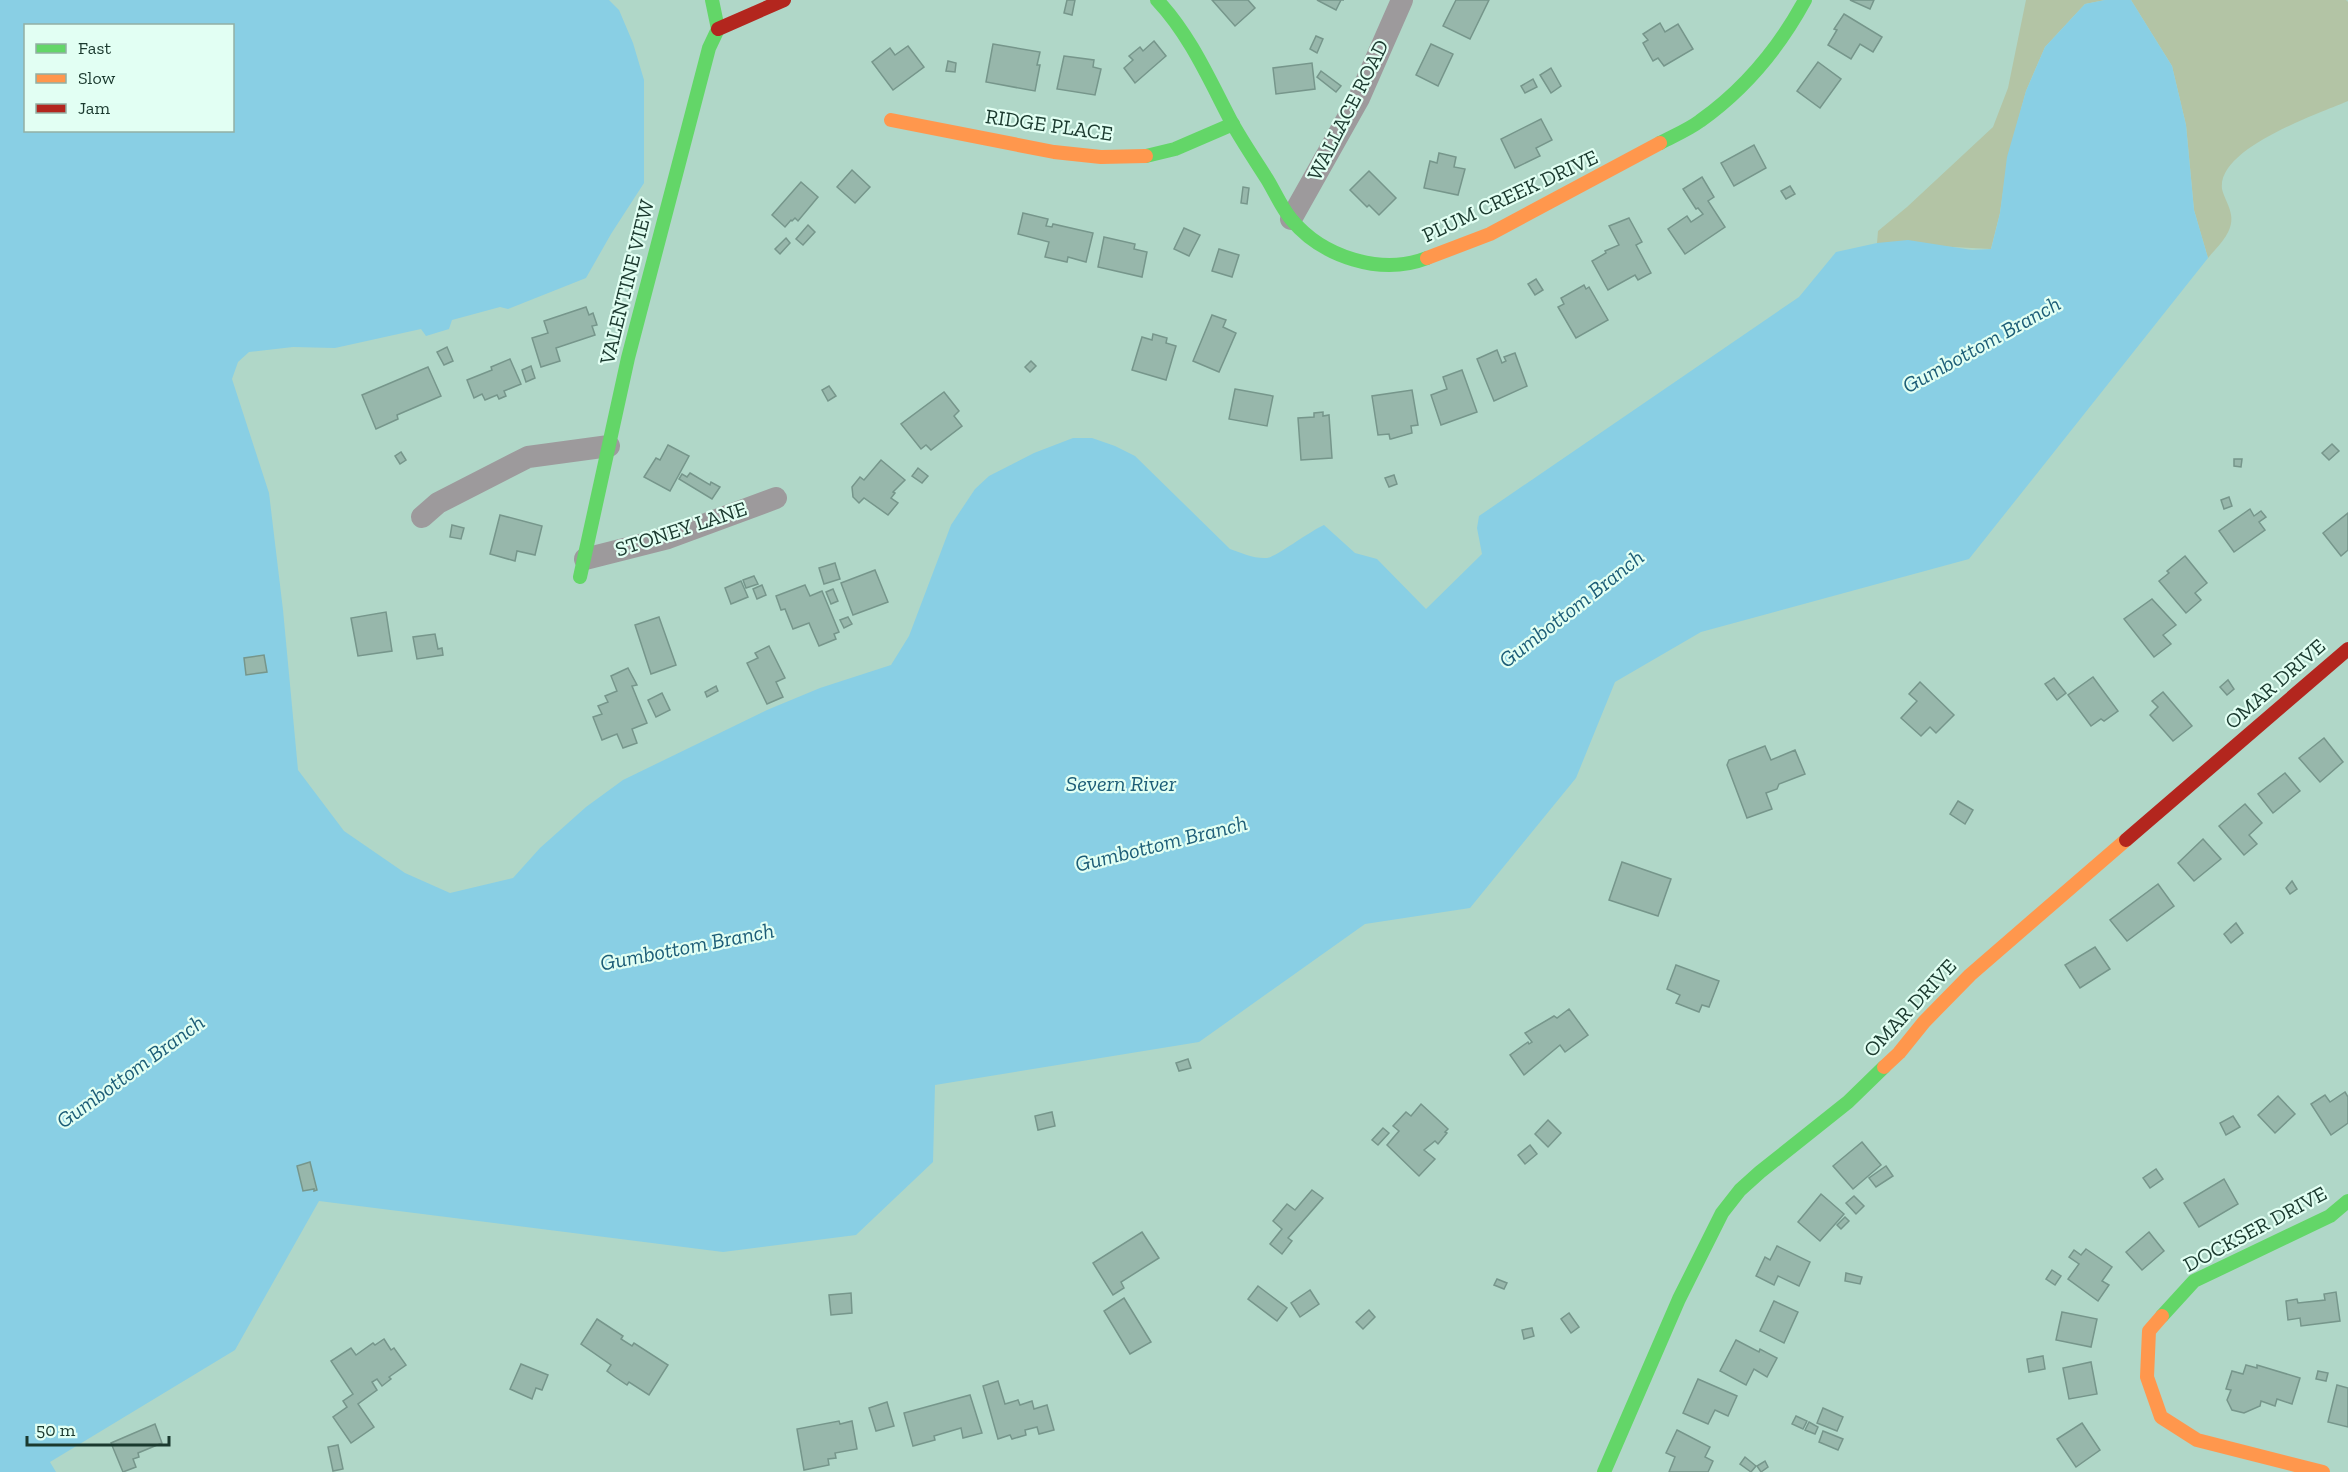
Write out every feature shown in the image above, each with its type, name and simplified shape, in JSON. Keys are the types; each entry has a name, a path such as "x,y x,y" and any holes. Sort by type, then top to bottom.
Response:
{"street":[{"path":"711,0 718,29 784,0"},
{"name":"PLUM CREEK DRIVE","path":"1157,0 1186,36 1233,124 1291,219 1325,248 1353,261 1375,265 1415,263 1449,251 1559,199 1699,122 1740,89 1768,57 1790,28 1804,0"},
{"name":"WALLACE ROAD","path":"1291,219 1359,98 1402,0"},
{"name":"VALENTINE VIEW","path":"582,568 628,358 709,48 718,29"},
{"name":"RIDGE PLACE","path":"891,120 1054,152 1101,157 1152,156 1175,149 1233,124"},
{"path":"422,517 438,503 528,457 609,446"},
{"name":"STONEY LANE","path":"582,568 776,498"},
{"name":"OMAR DRIVE","path":"1604,1472 1679,1299 1722,1213 1740,1190 1848,1102 1899,1053 1924,1022 1970,975 2348,649"},
{"name":"DOCKSER DRIVE","path":"2323,1472 2197,1440 2161,1417 2147,1377 2149,1331 2194,1281 2339,1215 2348,1202"}],"green space":[{"path":"2026,0 2105,0 2085,4 2045,47 2026,91 2008,157 2000,213 1991,249 1877,243 1878,231 1993,127 2008,88"},
{"path":"2131,0 2346,0 2348,2 2348,101 2272,134 2235,160 2225,174 2222,189 2230,212 2230,227 2228,233 2208,258 2194,210 2186,125 2172,66"}],"water":[{"name":"Severn River","path":"0,0 609,0 619,10 633,43 644,80 644,183 586,278 508,309 500,307 452,320 449,329 426,336 421,329 335,348 293,347 249,352 238,362 232,379 269,493 298,770 344,831 405,873 450,893 513,878 540,848 586,807 623,780 767,710 820,688 891,665 909,636 951,525 975,489 989,476 1034,453 1073,438 1092,438 1135,456 1230,549 1253,557 1271,557 1324,525 1355,553 1377,559 1426,609 1482,554 1477,528 1479,516 1799,297 1836,252 1877,243 1908,240 1972,250 1991,249 2000,213 2007,157 2026,91 2045,47 2085,4 2105,0 2131,0 2172,66 2186,125 2194,210 2208,258 1969,559 1701,632 1615,682 1576,778 1470,908 1365,924 1199,1042 935,1085 933,1162 856,1235 723,1252 319,1201 235,1350 50,1462 56,1472 0,1472"}],"building":[{"path":"1067,0 1075,0 1072,15 1064,13"},
{"path":"1212,0 1248,0 1255,8 1235,26"},
{"path":"1317,0 1341,0 1336,10"},
{"path":"1456,0 1489,0 1470,39 1443,26"},
{"path":"1850,0 1874,0 1870,9"},
{"path":"1844,14 1882,37 1873,52 1860,44 1851,59 1828,45 1837,30 1834,29"},
{"path":"1660,23 1665,32 1678,24 1693,49 1664,66 1658,58 1653,61 1643,43 1648,40 1643,34"},
{"path":"1316,36 1323,39 1317,53 1310,49"},
{"path":"1154,41 1166,56 1135,83 1124,68 1133,60 1129,56 1140,47 1143,51"},
{"path":"993,44 1040,52 1035,91 986,82"},
{"path":"1431,44 1453,54 1438,86 1416,75"},
{"path":"908,46 924,67 893,90 872,62 890,48 895,55"},
{"path":"1064,56 1094,60 1093,67 1101,69 1095,95 1057,89"},
{"path":"948,61 956,63 955,72 946,71"},
{"path":"1818,62 1841,79 1820,108 1797,91"},
{"path":"1312,63 1315,89 1276,94 1273,68"},
{"path":"1551,68 1561,86 1551,93 1540,75"},
{"path":"1321,71 1341,86 1336,92 1317,77"},
{"path":"1533,79 1537,87 1525,93 1521,86"},
{"path":"1541,119 1552,140 1536,148 1540,156 1515,168 1501,139"},
{"path":"1754,145 1766,168 1734,186 1721,163"},
{"path":"1439,153 1456,157 1454,167 1465,169 1458,195 1424,188 1430,161 1437,163"},
{"path":"852,170 870,187 855,203 837,187"},
{"path":"1369,171 1396,198 1379,215 1350,190"},
{"path":"1702,177 1714,197 1708,201 1725,227 1685,254 1668,229 1687,216 1691,222 1703,214 1698,208 1696,209 1683,189"},
{"path":"801,182 818,197 798,221 795,218 785,227 772,215"},
{"path":"1790,186 1795,194 1786,199 1781,191"},
{"path":"1243,187 1249,188 1247,204 1241,203"},
{"path":"1023,213 1048,219 1046,226 1052,227 1053,224 1093,233 1086,262 1068,257 1067,262 1045,257 1049,242 1018,234"},
{"path":"1629,218 1642,242 1636,245 1651,273 1638,280 1635,275 1608,290 1592,261 1606,253 1605,251 1619,245 1609,226"},
{"path":"808,225 815,232 803,245 796,239"},
{"path":"1184,228 1200,235 1189,256 1174,249"},
{"path":"1104,237 1135,244 1134,249 1147,252 1142,277 1098,267"},
{"path":"786,238 790,243 780,254 775,249"},
{"path":"1219,249 1239,255 1232,277 1212,271"},
{"path":"1536,279 1543,290 1535,295 1528,284"},
{"path":"1584,285 1586,289 1589,287 1608,320 1576,338 1558,307 1564,304 1561,298"},
{"path":"586,307 589,315 593,313 597,325 592,326 595,335 556,348 560,361 541,367 532,338 548,333 544,321"},
{"path":"1212,315 1226,320 1223,327 1236,333 1219,372 1193,361"},
{"path":"1153,334 1167,338 1166,343 1176,346 1166,380 1132,370 1142,337 1152,340"},
{"path":"447,347 453,361 444,365 437,352"},
{"path":"1497,350 1502,363 1506,361 1504,357 1515,353 1527,386 1494,401 1477,359"},
{"path":"510,359 521,384 504,391 506,396 499,399 497,395 485,400 482,394 474,398 467,380 492,370 491,367"},
{"path":"1031,361 1036,366 1030,372 1025,367"},
{"path":"531,366 535,378 526,382 522,370"},
{"path":"428,367 441,396 397,415 398,419 376,429 362,395"},
{"path":"1462,370 1477,412 1441,425 1431,395 1447,389 1443,377"},
{"path":"829,386 836,396 828,401 822,390"},
{"path":"1235,389 1273,396 1267,426 1229,419"},
{"path":"1412,390 1418,425 1411,426 1412,433 1391,439 1389,434 1378,435 1372,396"},
{"path":"944,392 959,411 954,416 962,426 931,450 926,445 921,449 901,424"},
{"path":"1323,412 1323,416 1329,415 1332,458 1301,460 1298,418 1314,417 1314,413"},
{"path":"2332,444 2339,451 2329,460 2322,453"},
{"path":"668,445 689,456 670,491 644,477 656,458 660,460"},
{"path":"401,452 406,460 400,464 395,456"},
{"path":"2234,459 2242,459 2241,467 2234,466"},
{"path":"881,460 905,480 893,492 895,493 891,498 898,503 888,515 864,498 859,503 853,497 852,487 860,477 864,480"},
{"path":"918,468 928,476 922,483 912,476"},
{"path":"690,473 710,485 711,482 720,487 712,499 679,479 682,474 687,477"},
{"path":"1394,475 1397,484 1389,487 1385,478"},
{"path":"2229,497 2232,506 2224,509 2221,500"},
{"path":"2250,509 2254,516 2261,511 2266,517 2259,522 2265,530 2234,552 2219,531"},
{"path":"2348,513 2348,550 2341,556 2323,533"},
{"path":"500,515 542,526 535,555 517,551 515,561 490,554"},
{"path":"452,525 464,528 461,539 450,537"},
{"path":"2185,556 2207,583 2195,593 2201,600 2186,613 2159,581"},
{"path":"835,563 840,579 824,584 819,568"},
{"path":"875,570 888,602 853,615 841,583"},
{"path":"754,576 758,584 746,588 743,580"},
{"path":"741,581 748,597 731,604 725,588"},
{"path":"762,585 766,595 757,599 753,589"},
{"path":"805,585 810,596 822,591 839,632 834,634 836,639 819,646 809,623 793,629 785,609 781,610 776,596"},
{"path":"833,589 838,601 831,604 826,592"},
{"path":"2152,599 2176,625 2163,635 2171,644 2154,657 2124,619"},
{"path":"386,612 392,651 358,656 351,618"},
{"path":"659,617 676,665 651,674 635,625"},
{"path":"848,617 852,624 844,628 840,620"},
{"path":"435,634 438,649 442,648 443,655 417,659 413,637"},
{"path":"769,646 785,678 776,682 783,697 767,704 747,663 758,658 755,653"},
{"path":"264,655 267,672 246,675 244,658"},
{"path":"628,668 637,685 632,686 647,723 632,729 637,743 623,748 617,734 602,740 593,717 602,714 598,706 608,702 605,696 617,691 611,676"},
{"path":"2093,677 2118,711 2104,721 2101,719 2091,726 2068,695"},
{"path":"2054,678 2066,693 2057,700 2045,684"},
{"path":"2228,680 2234,689 2227,695 2220,687"},
{"path":"1920,682 1954,715 1936,733 1930,727 1921,736 1901,718 1917,701 1909,694"},
{"path":"716,686 718,691 707,697 705,692"},
{"path":"2163,692 2192,726 2173,741 2150,715 2158,707 2152,701"},
{"path":"662,693 670,710 656,717 648,700"},
{"path":"2324,738 2343,762 2320,782 2299,758"},
{"path":"1765,746 1771,760 1795,750 1805,774 1779,784 1777,789 1766,793 1772,809 1747,818 1727,765 1729,760"},
{"path":"2285,773 2300,791 2273,813 2258,794"},
{"path":"1958,801 1973,810 1965,824 1950,814"},
{"path":"2245,804 2262,823 2249,835 2257,844 2244,855 2219,826"},
{"path":"2203,839 2221,859 2194,881 2178,863"},
{"path":"1622,862 1671,879 1658,916 1609,900"},
{"path":"2292,881 2297,889 2290,894 2286,888"},
{"path":"2158,884 2174,906 2127,941 2110,920"},
{"path":"2236,923 2243,933 2231,943 2224,934"},
{"path":"2095,947 2110,969 2080,988 2065,965"},
{"path":"1676,965 1719,981 1709,1007 1702,1005 1699,1012 1676,1003 1680,995 1667,989"},
{"path":"1569,1009 1588,1035 1565,1052 1560,1045 1524,1075 1510,1055 1528,1042 1529,1044 1532,1042 1525,1033 1554,1016 1557,1018"},
{"path":"1188,1059 1191,1068 1179,1071 1176,1063"},
{"path":"2345,1092 2348,1097 2348,1123 2331,1135 2311,1104 2325,1095 2330,1102"},
{"path":"2278,1096 2295,1114 2275,1133 2258,1115"},
{"path":"1421,1104 1448,1129 1438,1144 1435,1141 1424,1150 1435,1159 1419,1176 1387,1145 1399,1131 1393,1126 1406,1112 1411,1116"},
{"path":"1052,1112 1055,1126 1038,1130 1035,1116"},
{"path":"2233,1116 2240,1127 2226,1135 2220,1123"},
{"path":"1548,1120 1561,1133 1548,1147 1535,1134"},
{"path":"1383,1128 1389,1133 1378,1145 1372,1140"},
{"path":"1862,1142 1881,1165 1853,1189 1833,1166"},
{"path":"1530,1145 1537,1154 1525,1164 1518,1155"},
{"path":"310,1162 317,1190 303,1191 297,1166"},
{"path":"1886,1166 1893,1176 1876,1187 1869,1178"},
{"path":"2156,1169 2163,1179 2150,1188 2143,1178"},
{"path":"2224,1179 2238,1204 2199,1227 2184,1203"},
{"path":"1312,1190 1323,1198 1288,1238 1292,1241 1282,1254 1270,1244 1282,1229 1273,1221 1287,1204 1295,1210"},
{"path":"1821,1194 1844,1214 1820,1241 1798,1222"},
{"path":"1854,1196 1864,1206 1856,1214 1846,1203"},
{"path":"1845,1217 1849,1221 1841,1229 1837,1225"},
{"path":"1142,1232 1159,1258 1121,1282 1124,1288 1113,1295 1093,1263"},
{"path":"2149,1232 2164,1251 2142,1270 2126,1252"},
{"path":"1777,1246 1810,1262 1799,1286 1778,1276 1774,1285 1756,1276 1765,1257 1770,1260"},
{"path":"2086,1249 2112,1267 2102,1281 2109,1285 2098,1301 2068,1279 2079,1264 2069,1257 2074,1250 2081,1255"},
{"path":"2052,1270 2061,1276 2055,1285 2046,1279"},
{"path":"1846,1273 1862,1277 1860,1284 1845,1281"},
{"path":"1497,1279 1507,1283 1504,1289 1494,1285"},
{"path":"1258,1286 1287,1308 1277,1321 1248,1299"},
{"path":"1310,1290 1319,1304 1300,1317 1291,1303"},
{"path":"2336,1292 2340,1321 2301,1326 2300,1318 2288,1320 2286,1301 2297,1299 2298,1303 2325,1300 2324,1294"},
{"path":"851,1293 852,1313 831,1315 829,1295"},
{"path":"1124,1298 1151,1342 1130,1354 1104,1311"},
{"path":"1774,1301 1798,1312 1784,1343 1760,1331"},
{"path":"1369,1310 1375,1317 1363,1329 1356,1322"},
{"path":"2062,1312 2097,1319 2091,1347 2056,1340"},
{"path":"1569,1313 1579,1327 1571,1333 1561,1319"},
{"path":"597,1319 623,1336 621,1339 632,1346 634,1343 668,1365 649,1395 629,1382 627,1385 607,1371 611,1365 581,1344"},
{"path":"1532,1328 1534,1336 1524,1339 1522,1330"},
{"path":"384,1339 391,1350 394,1348 406,1365 389,1377 391,1379 382,1386 377,1379 372,1382 377,1390 358,1404 374,1427 351,1443 333,1417 347,1407 343,1401 353,1394 331,1361 351,1348 356,1355 373,1343 375,1345"},
{"path":"1736,1340 1777,1358 1767,1377 1754,1369 1746,1385 1720,1371"},
{"path":"2043,1356 2045,1369 2029,1372 2027,1359"},
{"path":"2091,1362 2097,1394 2069,1399 2063,1368"},
{"path":"521,1364 548,1375 542,1390 536,1388 532,1399 510,1389"},
{"path":"2246,1365 2257,1368 2257,1365 2300,1378 2292,1404 2277,1399 2275,1406 2261,1401 2260,1406 2244,1413 2232,1410 2227,1400 2231,1390 2226,1389 2232,1371 2243,1374"},
{"path":"2318,1371 2328,1373 2326,1381 2316,1379"},
{"path":"1698,1379 1737,1396 1728,1416 1715,1410 1708,1424 1683,1413"},
{"path":"998,1381 1005,1404 1018,1400 1020,1405 1032,1401 1034,1409 1047,1405 1054,1430 1039,1434 1037,1427 1025,1430 1026,1435 1012,1439 1010,1435 998,1439 983,1386"},
{"path":"2337,1385 2348,1388 2348,1427 2328,1422"},
{"path":"970,1395 982,1433 963,1438 961,1428 934,1436 935,1440 913,1446 904,1413"},
{"path":"887,1402 894,1426 876,1431 869,1408"},
{"path":"1823,1408 1843,1417 1837,1431 1817,1423"},
{"path":"1796,1416 1807,1421 1803,1429 1792,1424"},
{"path":"839,1421 840,1424 852,1421 857,1449 835,1453 836,1458 828,1459 829,1465 804,1470 797,1429"},
{"path":"1809,1422 1818,1427 1815,1434 1805,1430"},
{"path":"2082,1423 2100,1450 2076,1467 2057,1439"},
{"path":"155,1424 162,1443 138,1453 139,1457 133,1459 136,1467 123,1472 111,1443"},
{"path":"1677,1430 1710,1447 1705,1457 1713,1461 1708,1472 1669,1472 1675,1457 1666,1453"},
{"path":"1823,1431 1843,1439 1838,1450 1819,1442"},
{"path":"338,1445 343,1469 333,1471 328,1447"},
{"path":"1745,1457 1756,1466 1751,1472 1740,1464"},
{"path":"1765,1461 1768,1467 1761,1472 1757,1466"}],"traffic: fast":[{"path":"580,577 628,358 709,48 718,29 712,0"},
{"path":"1157,0 1189,43 1235,128 1284,210 1304,232 1319,244 1353,260 1391,265 1427,258"},
{"path":"1660,143 1700,121 1732,95 1772,51 1805,0"},
{"path":"1146,156 1175,149 1233,124"},
{"path":"1604,1472 1679,1299 1722,1213 1740,1190 1848,1102 1884,1067"},
{"path":"2162,1316 2194,1281 2330,1216 2348,1201"}],"traffic: slow":[{"path":"891,120 1054,152 1101,157 1146,156"},
{"path":"1427,258 1490,234 1660,143"},
{"path":"1884,1067 1970,975 2126,840"},
{"path":"2162,1316 2149,1331 2147,1377 2161,1417 2197,1440 2323,1472"}],"traffic: jam":[{"path":"718,29 784,0"},
{"path":"2126,840 2348,649"}],"water label":[{"name":"Gumbottom Branch","path":"1981,344"},
{"name":"Gumbottom Branch","path":"1571,608"},
{"name":"Gumbottom Branch","path":"1161,843"},
{"name":"Gumbottom Branch","path":"687,946"},
{"name":"Gumbottom Branch","path":"130,1071"}]}
